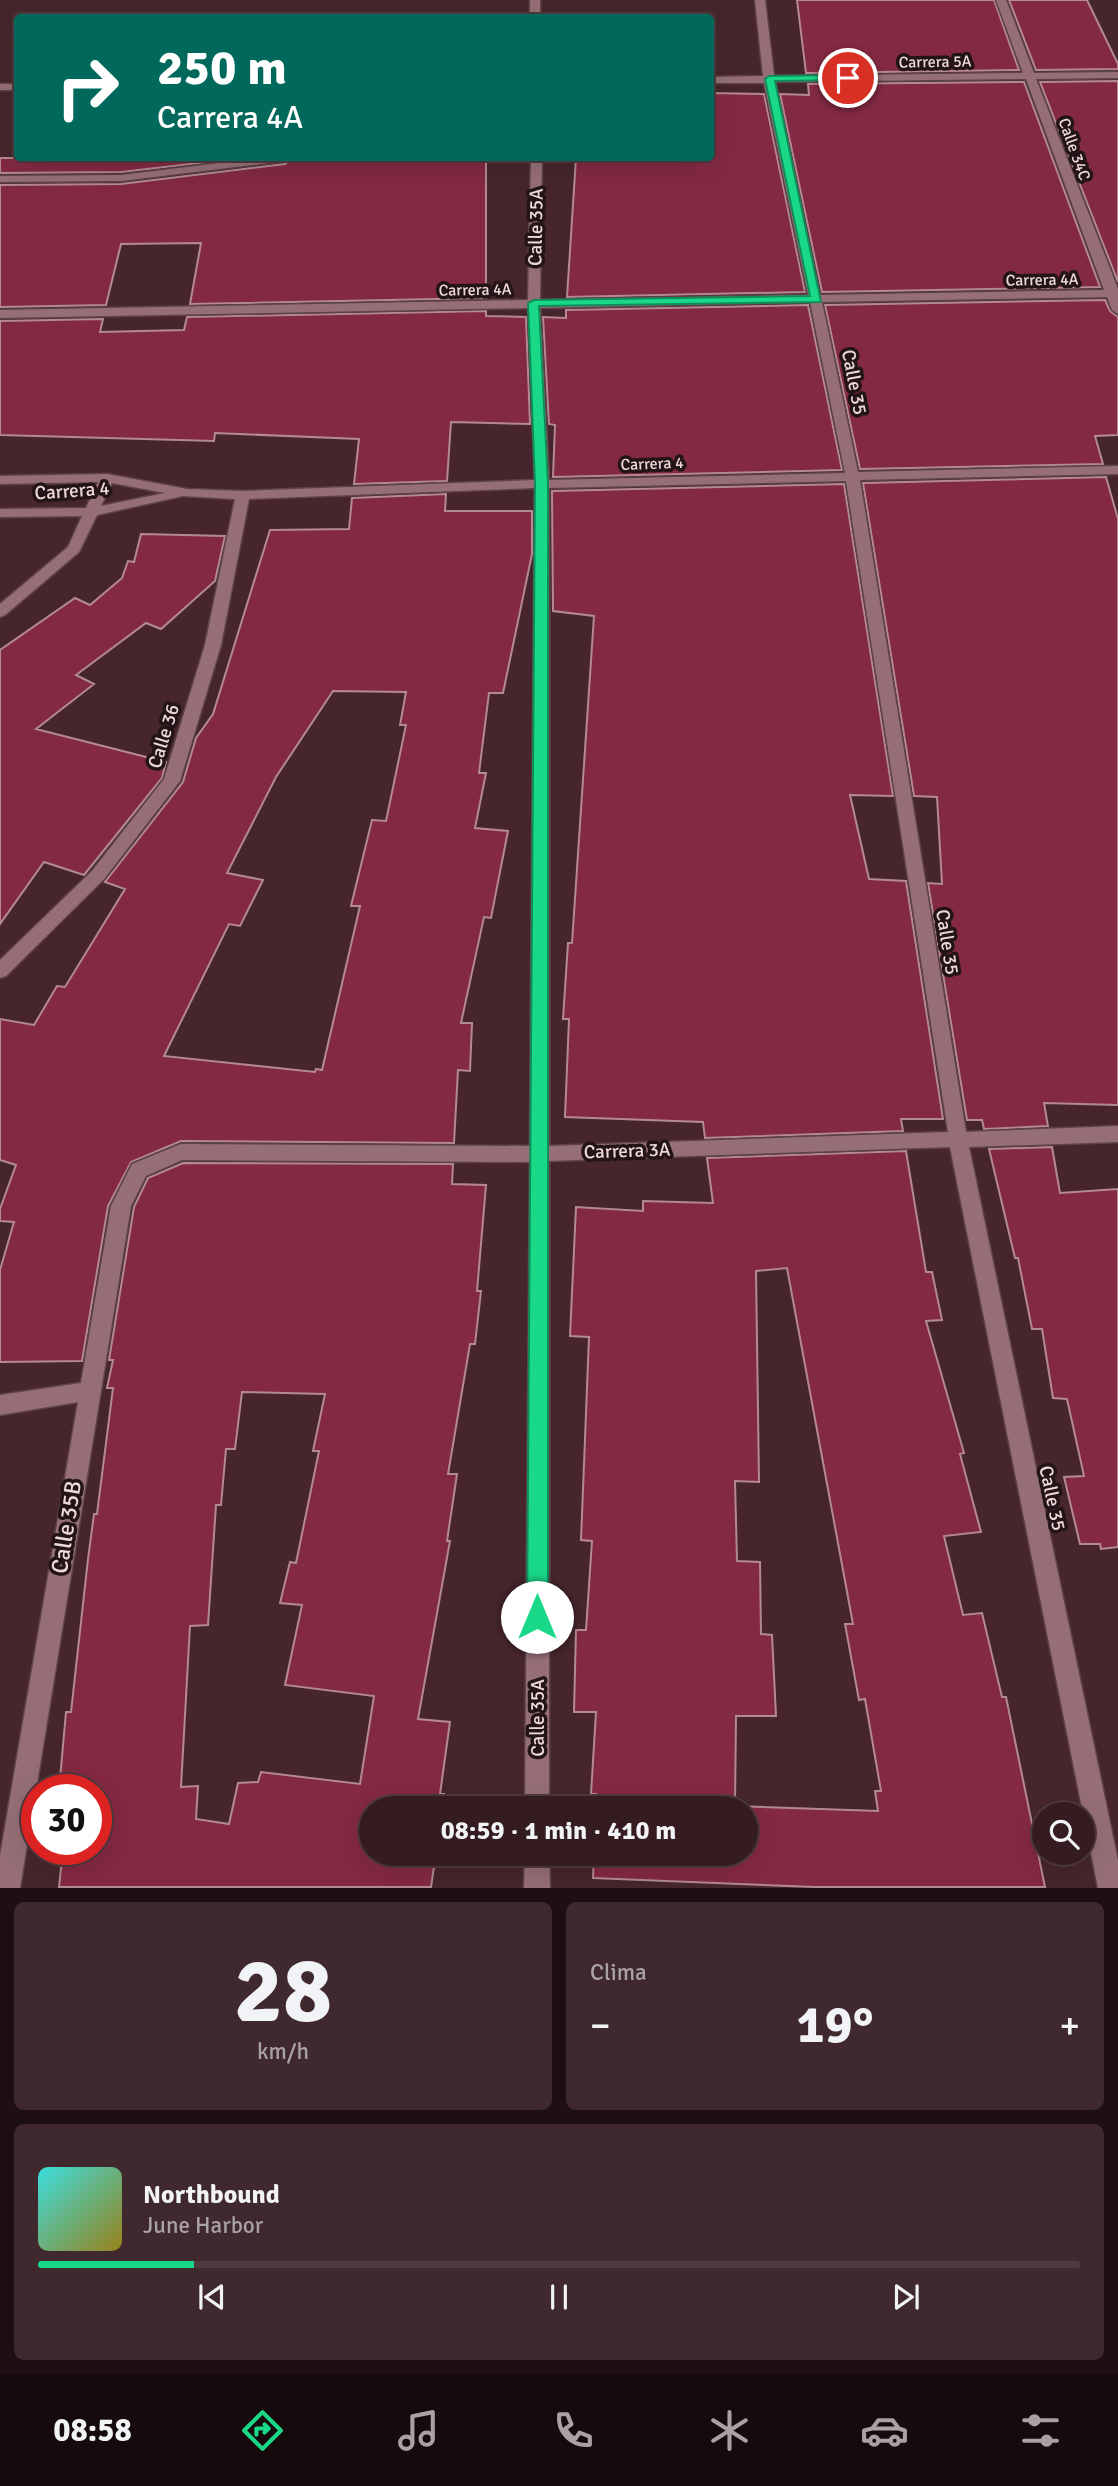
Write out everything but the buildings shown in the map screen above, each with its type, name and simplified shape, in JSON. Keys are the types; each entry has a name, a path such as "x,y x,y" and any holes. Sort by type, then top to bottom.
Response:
{"street":[{"name":"Calle 35","path":"760,0 769,79 852,475 958,1138 1111,1888"},
{"name":"Calle 34C","path":"1001,0 1115,293 1118,310"},
{"name":"Carrera 5A","path":"714,79 1118,75"},
{"path":"0,179 121,178 260,161"},
{"name":"Calle 35A","path":"536,161 534,303 542,484 537,1154 537,1796"},
{"name":"Carrera 4A","path":"0,314 1115,293"},
{"name":"Carrera 4","path":"0,481 107,478 187,493 243,495 852,475 1118,470"},
{"path":"0,612 74,549 107,478"},
{"name":"Carrera 4","path":"0,513 92,512 187,493"},
{"name":"Calle 36","path":"0,971 98,875 172,781 213,645 243,495"},
{"name":"Carrera 3A","path":"139,1170 181,1152 537,1154 1118,1134"},
{"name":"Calle 35B","path":"6,1888 121,1206 139,1170"},
{"path":"0,1405 88,1391"},
{"path":"537,1866 537,1888"}],"route":[{"path":"537,1617 542,484 534,303 817,299 769,79 848,78"}]}
